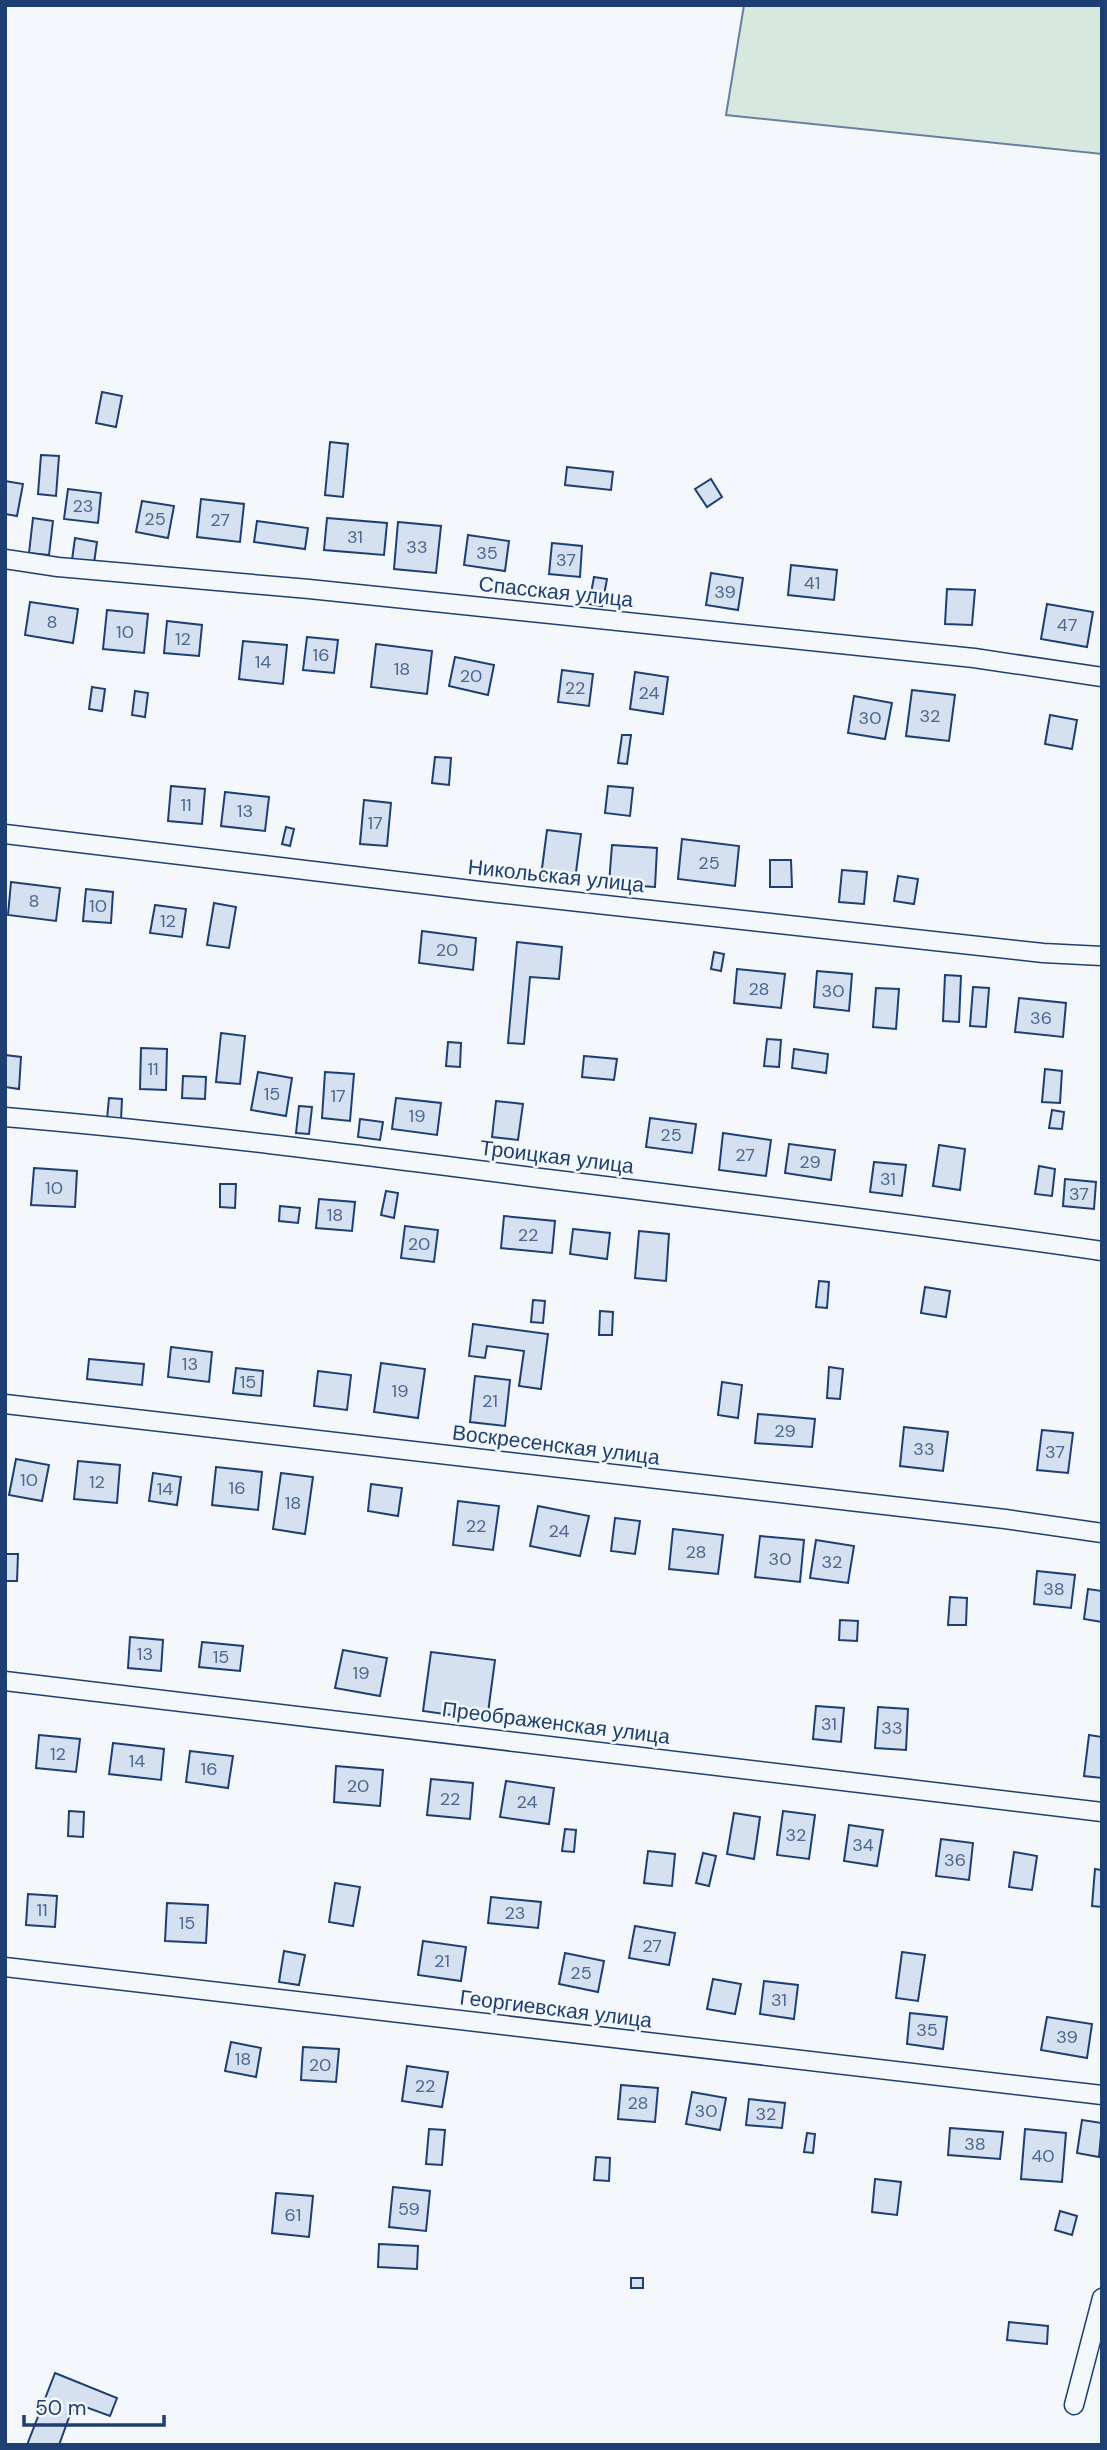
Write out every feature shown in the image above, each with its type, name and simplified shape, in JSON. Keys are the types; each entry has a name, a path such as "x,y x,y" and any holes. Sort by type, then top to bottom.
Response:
{"street":[{"name":"Спасская улица","path":"5,559 58,567 309,589 960,656 1102,677"},
{"name":"Никольская улица","path":"5,834 516,895 1043,953 1102,956"},
{"name":"Троицкая улица","path":"5,1117 122,1127 461,1168 941,1228 1102,1251"},
{"name":"Воскресенская улица","path":"5,1404 1102,1533"},
{"name":"Преображенская улица","path":"5,1681 1102,1812"},
{"name":"Георгиевская улица","path":"5,1967 1102,2095"},
{"path":"1074,2405 1102,2298"}],"shaded area":[{"path":"744,5 1102,5 1102,154 726,115"}],"building":[{"path":"102,392 122,396 116,427 96,423"},
{"path":"330,442 348,444 343,497 325,495"},
{"path":"41,455 59,456 56,496 38,494"},
{"path":"567,467 613,472 611,490 565,485"},
{"path":"711,479 722,497 707,507 695,489"},
{"path":"5,481 23,484 17,516 5,514"},
{"path":"68,489 101,493 98,523 64,519"},
{"path":"201,499 244,504 240,542 197,537"},
{"path":"142,501 174,506 168,538 136,532"},
{"path":"33,518 53,521 49,555 29,553"},
{"path":"327,518 387,523 384,555 324,550"},
{"path":"257,521 308,528 305,549 254,542"},
{"path":"398,522 441,526 436,573 394,569"},
{"path":"468,535 509,541 505,571 464,565"},
{"path":"75,538 97,542 94,563 72,560"},
{"path":"552,543 582,546 580,577 549,574"},
{"path":"791,565 837,570 834,600 788,595"},
{"path":"711,573 743,578 738,610 706,605"},
{"path":"594,577 607,579 602,606 589,604"},
{"path":"947,589 975,590 972,625 945,624"},
{"path":"30,602 78,609 73,643 25,635"},
{"path":"1047,604 1093,612 1087,647 1041,639"},
{"path":"107,610 148,614 144,653 103,649"},
{"path":"167,621 202,625 199,656 164,653"},
{"path":"307,637 338,640 334,673 303,670"},
{"path":"243,641 287,645 283,684 239,679"},
{"path":"376,644 432,651 427,694 371,687"},
{"path":"455,657 494,665 488,695 449,686"},
{"path":"562,670 593,674 589,706 558,702"},
{"path":"635,672 668,677 663,714 630,709"},
{"path":"92,687 105,689 102,711 89,709"},
{"path":"912,690 955,695 949,741 906,736"},
{"path":"135,691 148,693 145,717 132,715"},
{"path":"854,696 892,703 885,739 848,733"},
{"path":"1050,715 1077,720 1072,749 1045,744"},
{"path":"622,735 631,735 627,764 618,763"},
{"path":"435,757 451,758 449,785 432,783"},
{"path":"171,786 205,789 202,824 168,821"},
{"path":"608,786 633,788 630,816 605,813"},
{"path":"225,792 269,797 265,831 221,826"},
{"path":"364,800 391,803 387,846 360,844"},
{"path":"286,827 294,829 290,846 282,844"},
{"path":"547,830 581,834 575,880 541,876"},
{"path":"682,839 739,846 735,886 678,879"},
{"path":"612,845 657,848 655,887 609,884"},
{"path":"770,860 791,860 792,887 770,887"},
{"path":"842,870 867,872 864,904 839,902"},
{"path":"898,876 918,879 914,904 894,901"},
{"path":"11,882 60,888 56,921 8,915"},
{"path":"86,889 113,892 111,923 83,921"},
{"path":"214,903 236,907 229,948 207,945"},
{"path":"155,905 186,909 182,937 150,933"},
{"path":"422,931 476,938 473,970 419,963"},
{"path":"517,942 562,947 559,979 530,977 524,1044 508,1043"},
{"path":"714,952 724,954 721,971 711,969"},
{"path":"737,969 785,974 781,1008 734,1003"},
{"path":"817,971 852,974 849,1011 814,1007"},
{"path":"945,975 961,976 959,1022 943,1021"},
{"path":"973,987 989,988 986,1027 970,1026"},
{"path":"876,988 899,989 896,1029 873,1027"},
{"path":"1019,998 1066,1003 1063,1037 1015,1032"},
{"path":"221,1033 245,1036 240,1084 216,1082"},
{"path":"767,1039 781,1040 779,1067 764,1066"},
{"path":"448,1042 461,1043 460,1067 446,1066"},
{"path":"141,1048 167,1049 166,1090 140,1089"},
{"path":"794,1049 828,1054 826,1073 792,1068"},
{"path":"5,1055 21,1057 19,1089 5,1087"},
{"path":"584,1056 617,1059 614,1080 582,1077"},
{"path":"1045,1069 1062,1071 1060,1103 1042,1102"},
{"path":"258,1072 292,1078 286,1116 251,1110"},
{"path":"325,1072 354,1074 350,1121 322,1118"},
{"path":"183,1076 206,1077 205,1099 182,1098"},
{"path":"109,1098 122,1099 121,1120 107,1119"},
{"path":"396,1098 441,1103 437,1135 392,1129"},
{"path":"496,1101 523,1104 518,1140 492,1137"},
{"path":"299,1106 312,1107 309,1134 296,1133"},
{"path":"1052,1110 1064,1112 1062,1129 1049,1128"},
{"path":"650,1118 696,1124 692,1153 646,1147"},
{"path":"360,1119 383,1122 380,1140 358,1137"},
{"path":"723,1133 771,1140 766,1176 719,1170"},
{"path":"789,1144 835,1150 831,1180 785,1173"},
{"path":"939,1145 965,1149 960,1190 933,1186"},
{"path":"874,1162 906,1165 902,1196 870,1192"},
{"path":"1039,1166 1055,1169 1052,1196 1035,1194"},
{"path":"34,1168 77,1171 75,1207 31,1205"},
{"path":"1065,1179 1096,1182 1094,1209 1063,1206"},
{"path":"220,1184 236,1184 235,1208 220,1207"},
{"path":"386,1191 398,1193 394,1218 381,1215"},
{"path":"319,1199 355,1202 352,1231 316,1228"},
{"path":"280,1206 300,1208 298,1223 279,1221"},
{"path":"504,1216 555,1221 552,1253 501,1248"},
{"path":"405,1226 438,1230 434,1262 401,1258"},
{"path":"573,1229 610,1233 607,1259 570,1254"},
{"path":"639,1231 669,1234 666,1281 635,1278"},
{"path":"819,1281 829,1282 827,1308 816,1307"},
{"path":"925,1287 950,1291 946,1317 921,1313"},
{"path":"533,1300 545,1301 543,1323 531,1322"},
{"path":"600,1311 613,1312 612,1335 599,1335"},
{"path":"473,1324 548,1334 541,1389 519,1386 524,1351 487,1346 485,1358 469,1356"},
{"path":"171,1347 212,1352 209,1382 168,1377"},
{"path":"89,1359 144,1364 142,1385 87,1379"},
{"path":"381,1363 425,1369 418,1418 374,1412"},
{"path":"829,1367 843,1369 840,1399 827,1398"},
{"path":"236,1368 263,1371 261,1396 233,1393"},
{"path":"318,1371 351,1375 347,1410 314,1406"},
{"path":"475,1376 510,1380 505,1426 470,1422"},
{"path":"722,1382 742,1385 738,1418 718,1415"},
{"path":"758,1414 815,1419 812,1447 755,1443"},
{"path":"904,1427 948,1432 943,1471 900,1466"},
{"path":"1042,1430 1073,1433 1068,1473 1037,1470"},
{"path":"16,1459 49,1465 42,1501 9,1495"},
{"path":"78,1461 120,1465 117,1503 74,1499"},
{"path":"216,1467 262,1472 258,1510 212,1505"},
{"path":"153,1473 181,1477 177,1505 149,1501"},
{"path":"281,1473 313,1477 305,1534 273,1529"},
{"path":"371,1484 402,1488 398,1516 368,1511"},
{"path":"458,1501 499,1506 493,1550 453,1545"},
{"path":"538,1506 589,1516 580,1556 530,1546"},
{"path":"615,1518 640,1521 635,1554 611,1551"},
{"path":"673,1529 723,1535 718,1574 669,1569"},
{"path":"760,1536 804,1540 800,1582 755,1577"},
{"path":"816,1540 854,1546 848,1583 810,1578"},
{"path":"5,1554 18,1554 17,1581 5,1581"},
{"path":"1037,1571 1075,1575 1071,1608 1034,1604"},
{"path":"1088,1589 1102,1591 1102,1622 1084,1619"},
{"path":"950,1597 967,1598 966,1625 948,1625"},
{"path":"840,1620 858,1621 857,1641 839,1640"},
{"path":"130,1637 163,1640 161,1671 128,1668"},
{"path":"202,1642 243,1646 240,1671 199,1667"},
{"path":"343,1650 387,1658 380,1696 335,1688"},
{"path":"431,1652 495,1660 487,1720 423,1711"},
{"path":"816,1706 844,1708 841,1742 813,1739"},
{"path":"878,1707 908,1709 906,1750 875,1748"},
{"path":"39,1735 80,1739 76,1772 36,1768"},
{"path":"1089,1735 1102,1737 1102,1778 1084,1776"},
{"path":"113,1743 164,1749 161,1780 109,1774"},
{"path":"190,1751 233,1756 228,1788 186,1782"},
{"path":"336,1766 383,1770 380,1806 334,1802"},
{"path":"431,1779 473,1783 470,1819 427,1815"},
{"path":"506,1781 554,1788 549,1824 500,1817"},
{"path":"69,1811 84,1812 83,1837 68,1836"},
{"path":"783,1811 815,1815 809,1859 777,1855"},
{"path":"734,1813 760,1817 754,1859 727,1854"},
{"path":"849,1825 883,1830 877,1866 844,1861"},
{"path":"565,1829 576,1830 574,1852 562,1851"},
{"path":"941,1839 973,1843 969,1880 936,1876"},
{"path":"648,1851 675,1854 672,1886 644,1883"},
{"path":"1014,1852 1037,1856 1032,1890 1009,1887"},
{"path":"703,1853 716,1856 709,1886 696,1883"},
{"path":"1095,1869 1102,1870 1102,1907 1092,1906"},
{"path":"335,1883 360,1887 353,1926 329,1922"},
{"path":"28,1894 57,1896 55,1927 26,1925"},
{"path":"491,1897 541,1902 538,1928 488,1923"},
{"path":"167,1903 208,1905 206,1943 165,1941"},
{"path":"635,1926 675,1933 669,1965 629,1958"},
{"path":"423,1941 466,1947 461,1981 418,1975"},
{"path":"284,1951 305,1955 299,1985 279,1982"},
{"path":"902,1952 925,1955 918,2001 896,1998"},
{"path":"565,1953 604,1961 598,1992 559,1984"},
{"path":"713,1979 741,1984 735,2014 707,2009"},
{"path":"764,1981 798,1985 794,2019 760,2014"},
{"path":"910,2013 947,2017 943,2049 907,2044"},
{"path":"1047,2017 1092,2024 1087,2058 1041,2050"},
{"path":"231,2042 261,2048 256,2077 225,2071"},
{"path":"303,2047 339,2049 336,2082 301,2080"},
{"path":"407,2066 448,2072 442,2107 402,2101"},
{"path":"621,2085 658,2088 655,2122 618,2119"},
{"path":"692,2092 726,2098 720,2130 686,2124"},
{"path":"749,2099 785,2103 782,2128 746,2125"},
{"path":"1082,2120 1102,2123 1099,2157 1077,2153"},
{"path":"950,2128 1003,2132 1000,2159 948,2155"},
{"path":"429,2129 445,2130 442,2165 426,2164"},
{"path":"1025,2129 1066,2133 1062,2182 1021,2179"},
{"path":"807,2133 815,2134 813,2153 804,2152"},
{"path":"596,2157 610,2158 609,2181 594,2180"},
{"path":"875,2179 901,2182 897,2215 872,2212"},
{"path":"393,2187 430,2191 426,2231 389,2227"},
{"path":"276,2193 313,2196 309,2237 272,2233"},
{"path":"1060,2211 1077,2216 1072,2235 1055,2230"},
{"path":"379,2244 418,2246 417,2269 378,2267"},
{"path":"631,2278 643,2278 643,2288 631,2288"},
{"path":"1009,2322 1048,2326 1047,2344 1007,2340"},
{"path":"55,2373 117,2398 110,2416 83,2406 71,2412 59,2445 27,2445"}]}
